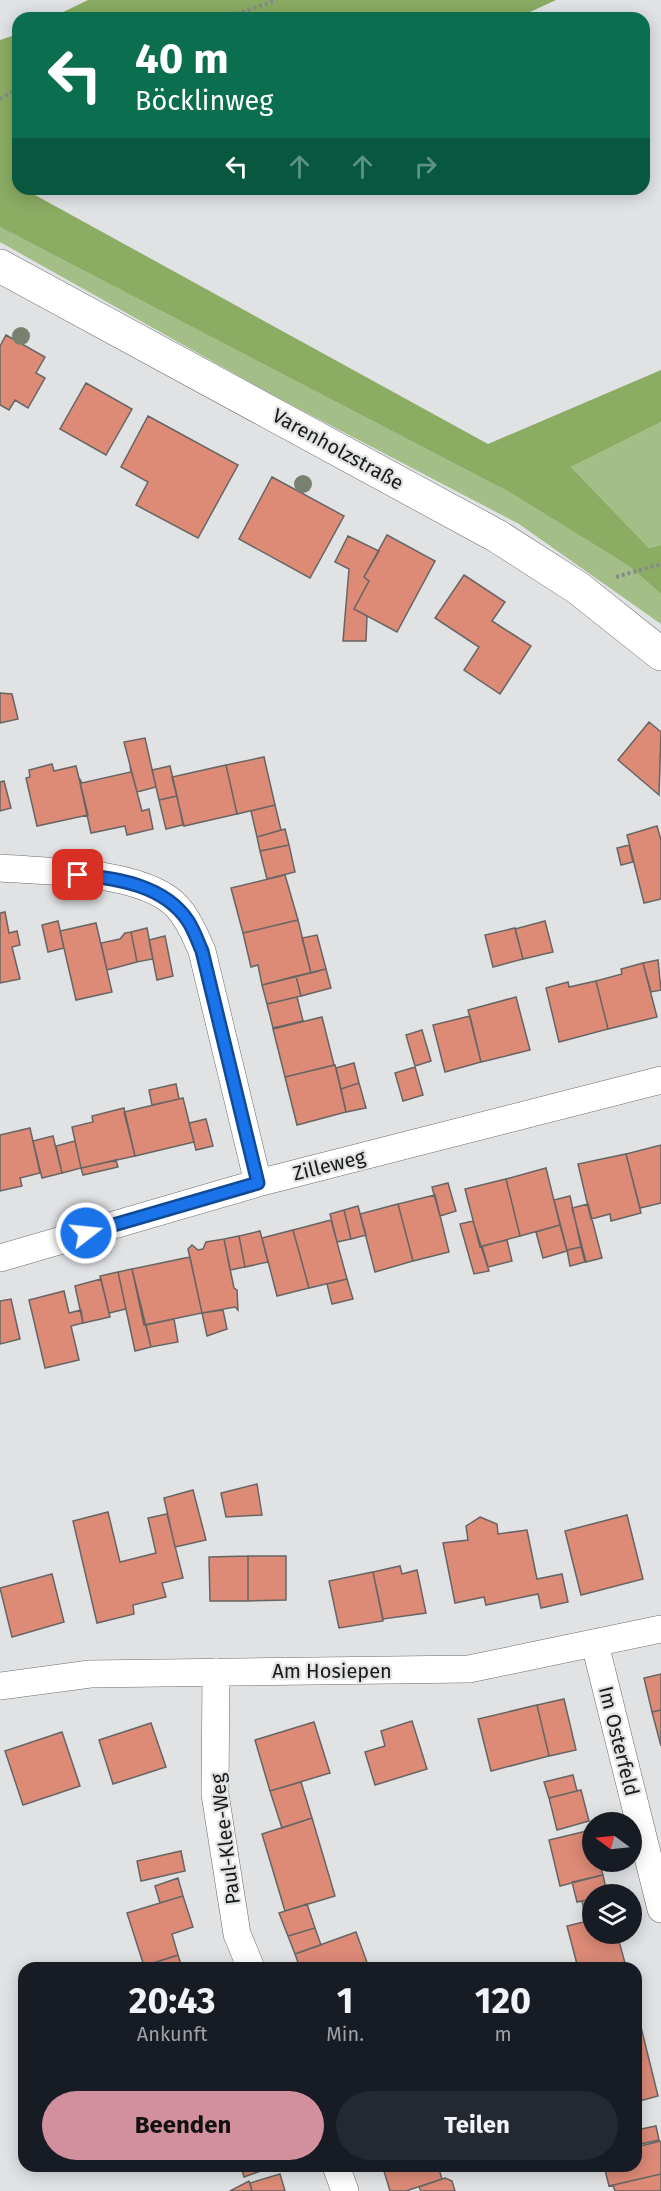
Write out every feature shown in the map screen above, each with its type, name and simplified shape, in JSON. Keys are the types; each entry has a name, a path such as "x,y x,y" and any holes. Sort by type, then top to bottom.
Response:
{"street":[{"name":"Varenholzstraße","path":"0,266 497,537 578,588 661,654"},
{"path":"0,868 98,876 138,885 168,898 188,921 202,951 258,1183"},
{"name":"Zilleweg","path":"0,1258 258,1183 661,1080"},
{"name":"Am Hosiepen","path":"0,1686 90,1674 469,1669 661,1629"},
{"name":"Im Osterfeld","path":"595,1644 661,1909"},
{"name":"Paul-Klee-Weg","path":"216,1672 215,1794 237,1934 248,1962"},
{"path":"338,2172 345,2191"}],"path":[{"path":"242,12 277,0"}],"green space":[{"path":"88,0 556,0 530,12 63,12"},
{"path":"12,36 12,195 35,195 488,444 661,370 661,422 571,467 649,548 661,545 661,594 629,566 509,492 0,227 0,40"},
{"path":"0,227 509,492 629,566 661,594 661,624 519,524 267,392 0,242"},
{"path":"661,422 661,545 649,548 571,467"}],"building":[{"path":"6,335 45,357 36,373 45,378 28,408 15,400 9,410 0,405 0,346"},
{"path":"86,383 132,409 106,455 60,429"},
{"path":"148,416 238,465 198,538 136,505 148,482 121,467"},
{"path":"272,477 344,516 310,578 239,539"},
{"path":"387,535 435,561 397,632 354,609 369,581 364,577"},
{"path":"348,536 379,551 364,577 369,581 354,609 367,616 366,641 343,641 349,569 335,562"},
{"path":"464,575 505,602 492,621 531,646 500,694 464,670 479,647 435,618"},
{"path":"0,693 12,694 18,719 0,723"},
{"path":"649,722 661,732 659,795 618,760"},
{"path":"145,738 156,787 137,792 124,742"},
{"path":"264,757 275,805 237,814 226,765"},
{"path":"52,764 54,771 76,766 88,815 37,826 26,778 30,777 29,770"},
{"path":"226,765 237,814 184,826 172,777"},
{"path":"130,766 142,811 149,809 153,829 127,835 125,826 91,833 79,778 82,783 131,772"},
{"path":"170,766 177,796 159,800 152,770"},
{"path":"4,781 11,808 0,811 0,782"},
{"path":"177,796 183,825 166,829 159,800"},
{"path":"275,805 281,830 257,837 251,811"},
{"path":"657,826 661,840 661,899 644,903 627,835"},
{"path":"285,829 289,845 260,851 257,837"},
{"path":"289,845 295,872 267,879 260,851"},
{"path":"629,845 633,862 621,865 617,848"},
{"path":"285,875 298,920 243,933 231,888"},
{"path":"5,912 9,933 17,931 20,945 12,947 20,979 0,983 0,913"},
{"path":"298,920 311,973 262,985 258,965 251,967 243,933"},
{"path":"58,921 64,948 48,952 42,925"},
{"path":"545,921 553,952 523,959 515,929"},
{"path":"96,923 112,992 76,1000 60,931"},
{"path":"147,928 153,959 137,962 131,932"},
{"path":"515,928 523,959 493,967 485,935"},
{"path":"131,932 137,962 107,970 101,943 120,939 125,933"},
{"path":"317,935 326,969 311,973 302,938"},
{"path":"165,936 173,976 157,980 149,940"},
{"path":"658,960 661,990 651,992 643,963"},
{"path":"643,963 657,1017 608,1029 596,981 622,974 621,969"},
{"path":"326,969 331,988 301,996 296,976"},
{"path":"296,976 301,996 267,1004 262,985"},
{"path":"596,981 608,1029 559,1042 546,988 568,982 569,987"},
{"path":"297,997 303,1021 273,1028 267,1004"},
{"path":"516,997 530,1050 481,1062 468,1010"},
{"path":"470,1016 481,1062 445,1072 433,1025"},
{"path":"322,1017 334,1065 285,1077 273,1029"},
{"path":"422,1030 431,1061 415,1066 406,1035"},
{"path":"354,1063 359,1083 341,1089 336,1068"},
{"path":"335,1065 346,1112 297,1125 285,1077"},
{"path":"415,1067 423,1095 403,1101 395,1073"},
{"path":"359,1083 366,1108 346,1112 341,1089"},
{"path":"176,1084 179,1099 152,1105 149,1090"},
{"path":"183,1098 194,1142 135,1156 124,1112"},
{"path":"124,1108 135,1156 81,1168 72,1127 93,1122 92,1116"},
{"path":"206,1119 213,1146 196,1150 189,1123"},
{"path":"30,1128 40,1173 20,1178 22,1186 0,1191 0,1135"},
{"path":"53,1136 62,1173 42,1178 33,1141"},
{"path":"75,1141 81,1168 62,1173 56,1146"},
{"path":"661,1145 661,1203 640,1208 626,1154"},
{"path":"626,1154 641,1213 611,1221 610,1214 591,1219 578,1164"},
{"path":"116,1160 118,1167 83,1175 81,1168"},
{"path":"546,1168 560,1225 520,1236 506,1179"},
{"path":"506,1179 520,1236 480,1247 465,1189"},
{"path":"448,1183 456,1211 440,1216 432,1187"},
{"path":"435,1195 449,1252 413,1261 398,1204"},
{"path":"570,1196 581,1247 567,1250 554,1200"},
{"path":"398,1204 413,1261 375,1272 360,1214"},
{"path":"588,1204 602,1258 586,1262 572,1208"},
{"path":"358,1206 366,1235 351,1239 344,1210"},
{"path":"344,1210 351,1239 337,1242 330,1214"},
{"path":"331,1220 347,1279 309,1288 293,1230"},
{"path":"473,1221 489,1271 474,1274 460,1224"},
{"path":"560,1225 567,1251 543,1258 536,1232"},
{"path":"293,1230 309,1288 277,1296 262,1238"},
{"path":"260,1231 268,1262 245,1267 239,1236"},
{"path":"239,1236 245,1267 230,1270 224,1239"},
{"path":"224,1239 234,1288 237,1290 238,1310 235,1307 202,1313 188,1249 192,1245 198,1250 203,1249 206,1242"},
{"path":"507,1240 512,1261 488,1267 482,1246"},
{"path":"581,1247 585,1262 570,1266 567,1250"},
{"path":"190,1257 202,1313 144,1325 132,1269"},
{"path":"132,1269 151,1347 135,1351 118,1272"},
{"path":"118,1272 126,1309 109,1313 100,1276"},
{"path":"101,1279 110,1317 83,1323 75,1286"},
{"path":"347,1279 353,1299 332,1304 327,1284"},
{"path":"64,1291 69,1313 81,1310 83,1323 71,1326 79,1360 45,1368 29,1300"},
{"path":"11,1299 20,1339 0,1344 0,1301"},
{"path":"223,1310 227,1329 207,1336 202,1313"},
{"path":"174,1319 178,1342 151,1347 146,1325"},
{"path":"257,1484 262,1515 226,1517 221,1493"},
{"path":"193,1490 206,1540 175,1547 164,1498"},
{"path":"108,1512 120,1562 156,1553 148,1518 167,1514 183,1578 162,1583 166,1597 133,1605 134,1614 97,1623 73,1521"},
{"path":"627,1515 643,1579 581,1595 565,1531"},
{"path":"480,1517 497,1524 498,1534 527,1530 537,1579 562,1574 568,1602 541,1608 538,1594 486,1605 484,1597 455,1603 443,1543 468,1540 466,1526"},
{"path":"248,1556 248,1601 210,1601 209,1557"},
{"path":"248,1556 286,1556 286,1600 248,1601"},
{"path":"400,1566 402,1574 417,1570 426,1613 383,1619 373,1572"},
{"path":"373,1572 383,1621 339,1628 329,1581"},
{"path":"52,1574 64,1622 12,1637 0,1588"},
{"path":"661,1674 661,1710 652,1712 644,1678"},
{"path":"564,1699 576,1750 549,1756 537,1705"},
{"path":"537,1705 549,1756 491,1771 478,1719"},
{"path":"661,1710 661,1746 652,1712"},
{"path":"412,1721 427,1769 375,1785 365,1752 385,1746 381,1731"},
{"path":"314,1722 330,1773 270,1791 255,1740"},
{"path":"151,1723 166,1767 113,1784 99,1740"},
{"path":"62,1732 80,1786 23,1805 5,1751"},
{"path":"573,1775 577,1791 549,1798 544,1782"},
{"path":"301,1782 312,1818 282,1828 270,1791"},
{"path":"581,1790 587,1812 582,1812 582,1823 557,1830 549,1798"},
{"path":"312,1818 335,1896 285,1911 262,1834"},
{"path":"582,1832 582,1872 602,1872 603,1875 560,1886 549,1840"},
{"path":"181,1851 185,1871 141,1881 137,1861"},
{"path":"603,1875 605,1884 582,1884 582,1901 577,1902 572,1882"},
{"path":"178,1878 183,1896 160,1903 155,1886"},
{"path":"183,1896 193,1927 172,1934 178,1955 156,1962 143,1962 127,1913"},
{"path":"307,1904 315,1928 288,1936 279,1913"},
{"path":"582,1922 582,1944 620,1944 625,1962 576,1962 567,1926"},
{"path":"315,1928 321,1945 295,1954 288,1936"},
{"path":"356,1932 367,1962 298,1962 295,1954"},
{"path":"178,1955 180,1962 156,1962"},
{"path":"642,2031 658,2096 642,2100"},
{"path":"656,2126 659,2140 642,2144 642,2129"},
{"path":"661,2141 661,2174 609,2186 606,2172 642,2172 642,2146"},
{"path":"243,2172 258,2172 244,2177"},
{"path":"384,2172 440,2172 442,2179 406,2191 390,2191"},
{"path":"280,2174 285,2191 252,2191 250,2183"},
{"path":"661,2174 661,2191 615,2191 613,2185"},
{"path":"445,2178 452,2181 455,2191 421,2191 419,2187"},
{"path":"249,2181 252,2191 230,2191"}],"route":[{"path":"78,875 98,876 138,885 168,898 188,921 202,951 258,1183 86,1233"}]}
